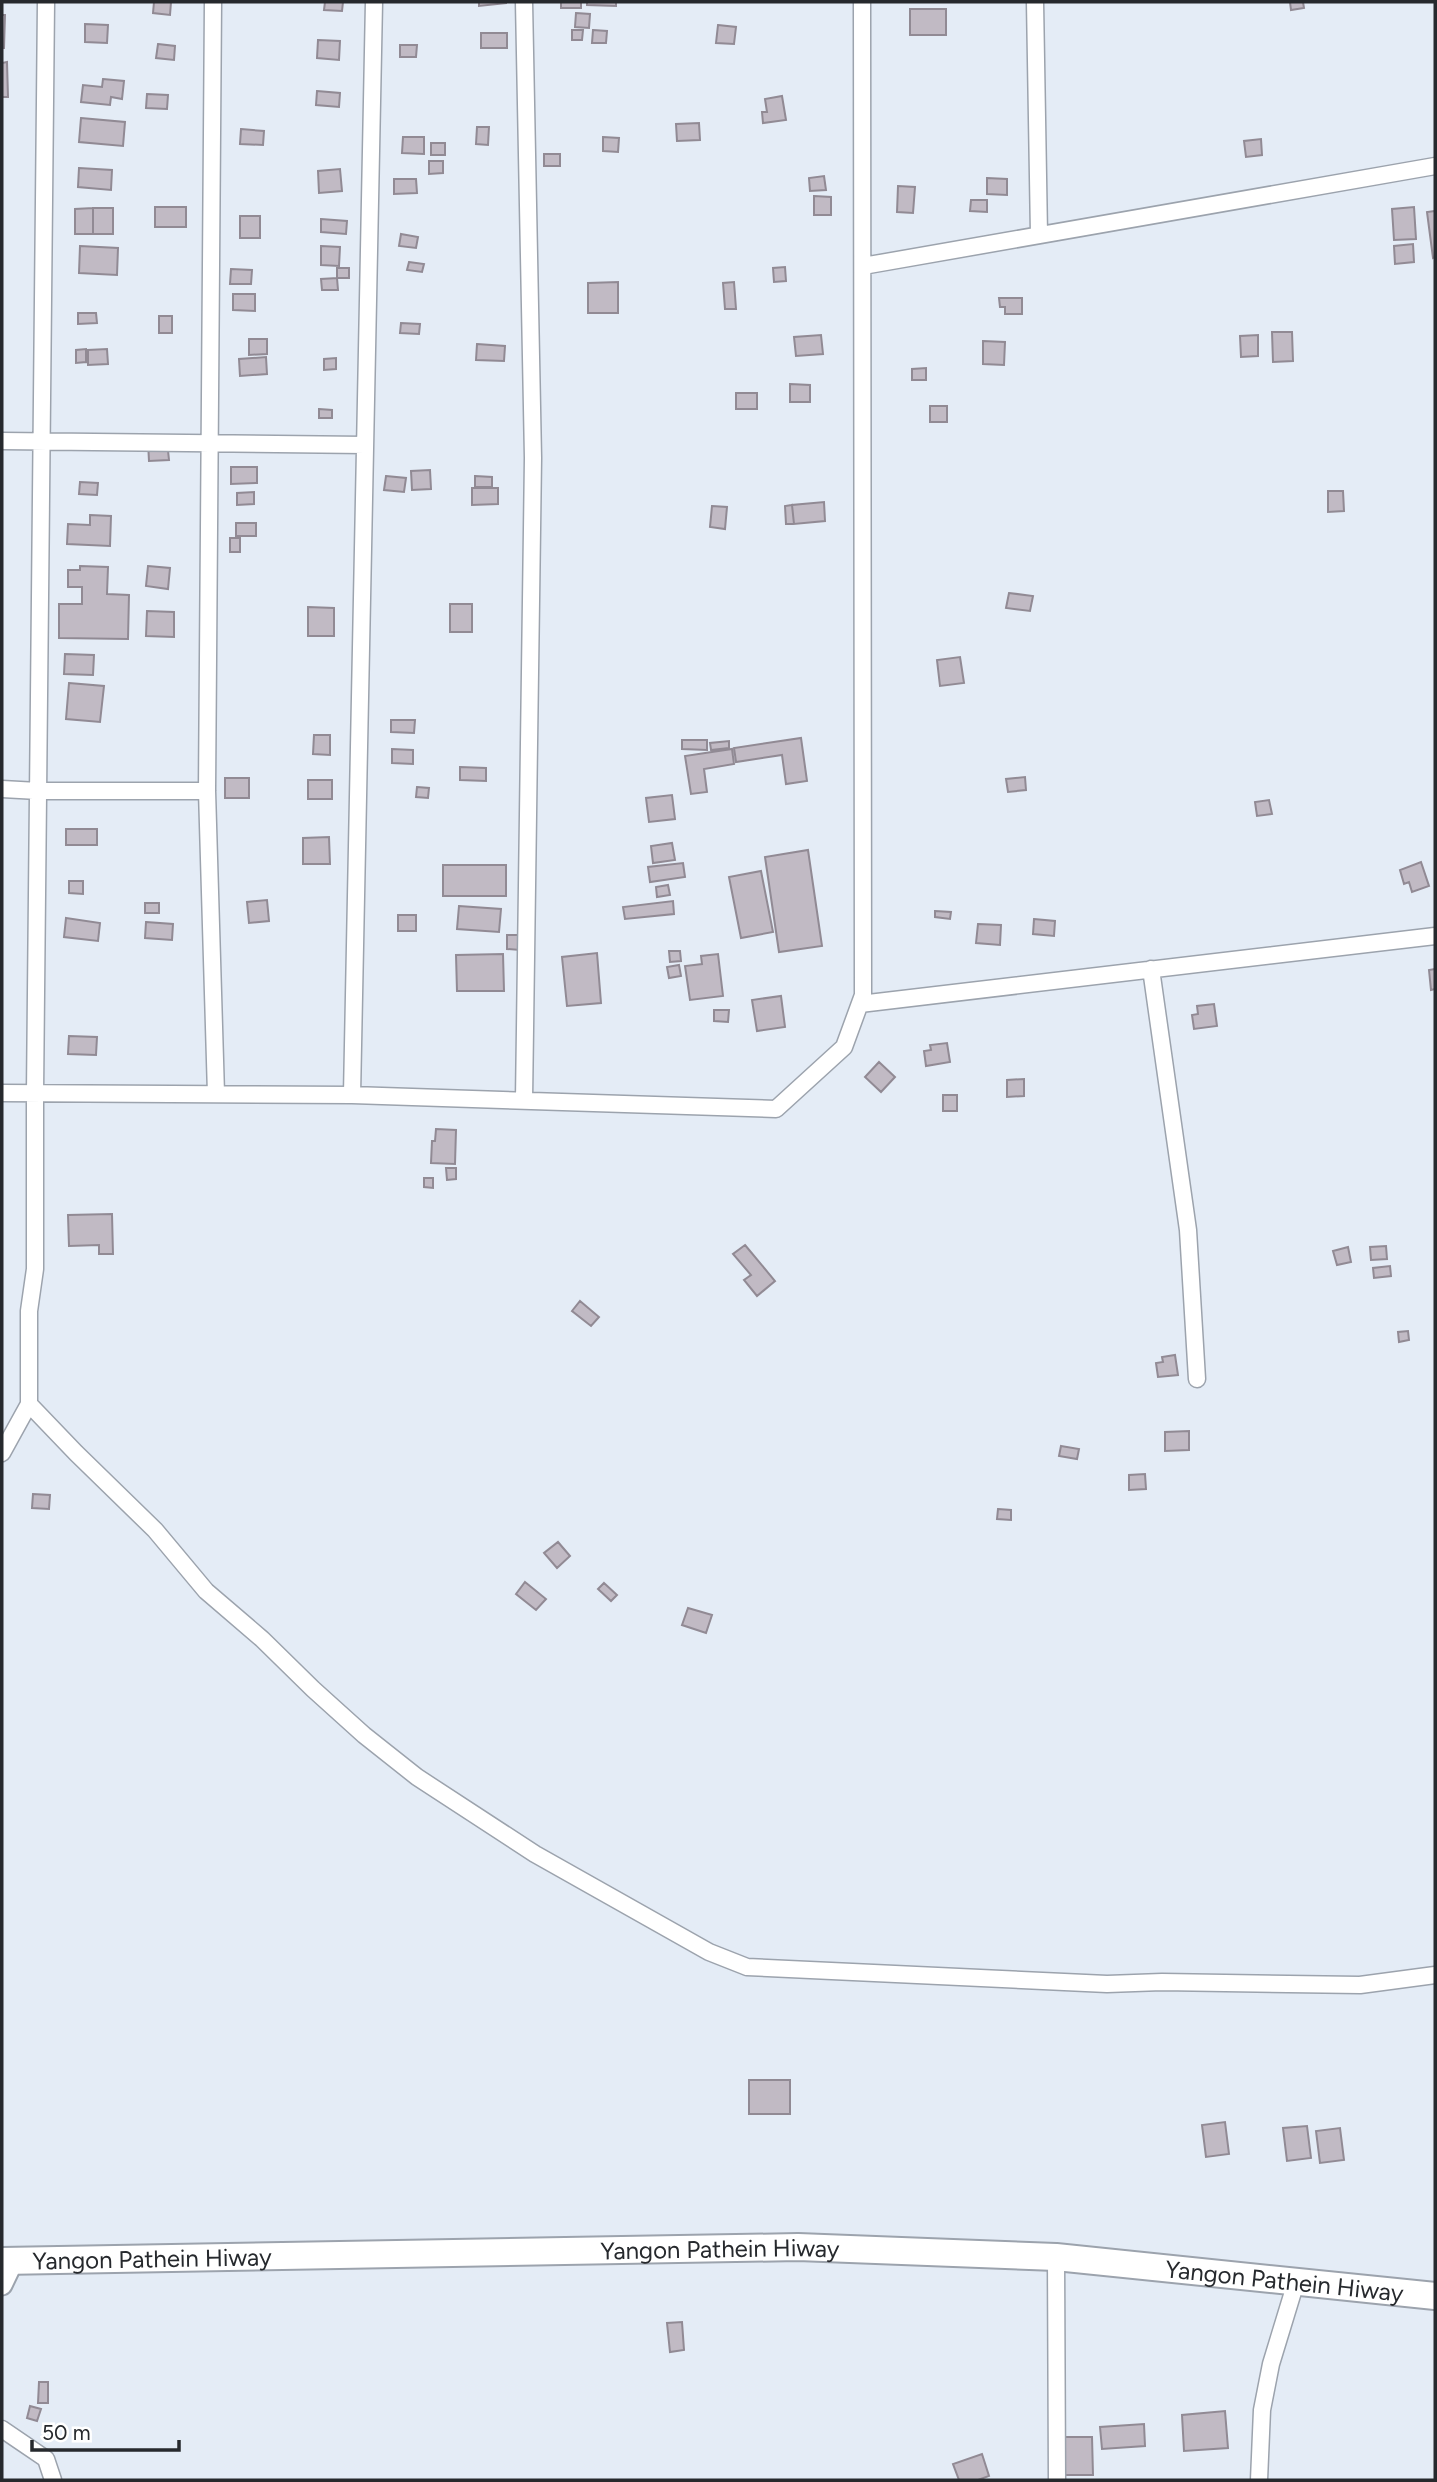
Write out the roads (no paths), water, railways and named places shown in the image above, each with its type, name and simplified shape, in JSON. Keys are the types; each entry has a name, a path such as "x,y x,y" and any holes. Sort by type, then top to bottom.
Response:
{"highway":[{"name":"Yangon Pathein Hiway","path":"8,2261 798,2247 1056,2257 1435,2296"}],"street":[{"path":"2,1453 29,1404 29,1311 35,1269 46,2"},
{"path":"212,2 207,791 216,1094"},
{"path":"352,1095 374,2"},
{"path":"524,2 533,458 524,1101"},
{"path":"2,1093 352,1095 776,1109 844,1047 863,995 862,2"},
{"path":"1035,2 1039,235"},
{"path":"863,265 1435,166"},
{"path":"2,441 365,445"},
{"path":"2,789 207,791"},
{"path":"860,1004 1435,936"},
{"path":"1151,970 1188,1230 1197,1379"},
{"path":"29,1404 155,1530 206,1591 262,1639 364,1735 417,1777 535,1854 709,1952 747,1967 1107,1984 1360,1984 1435,1975"},
{"path":"1056,2257 1057,2480"},
{"path":"2,2285 8,2261"},
{"path":"1259,2480 1262,2410 1271,2364 1296,2282"},
{"path":"2,2428 46,2459 53,2480"}]}
